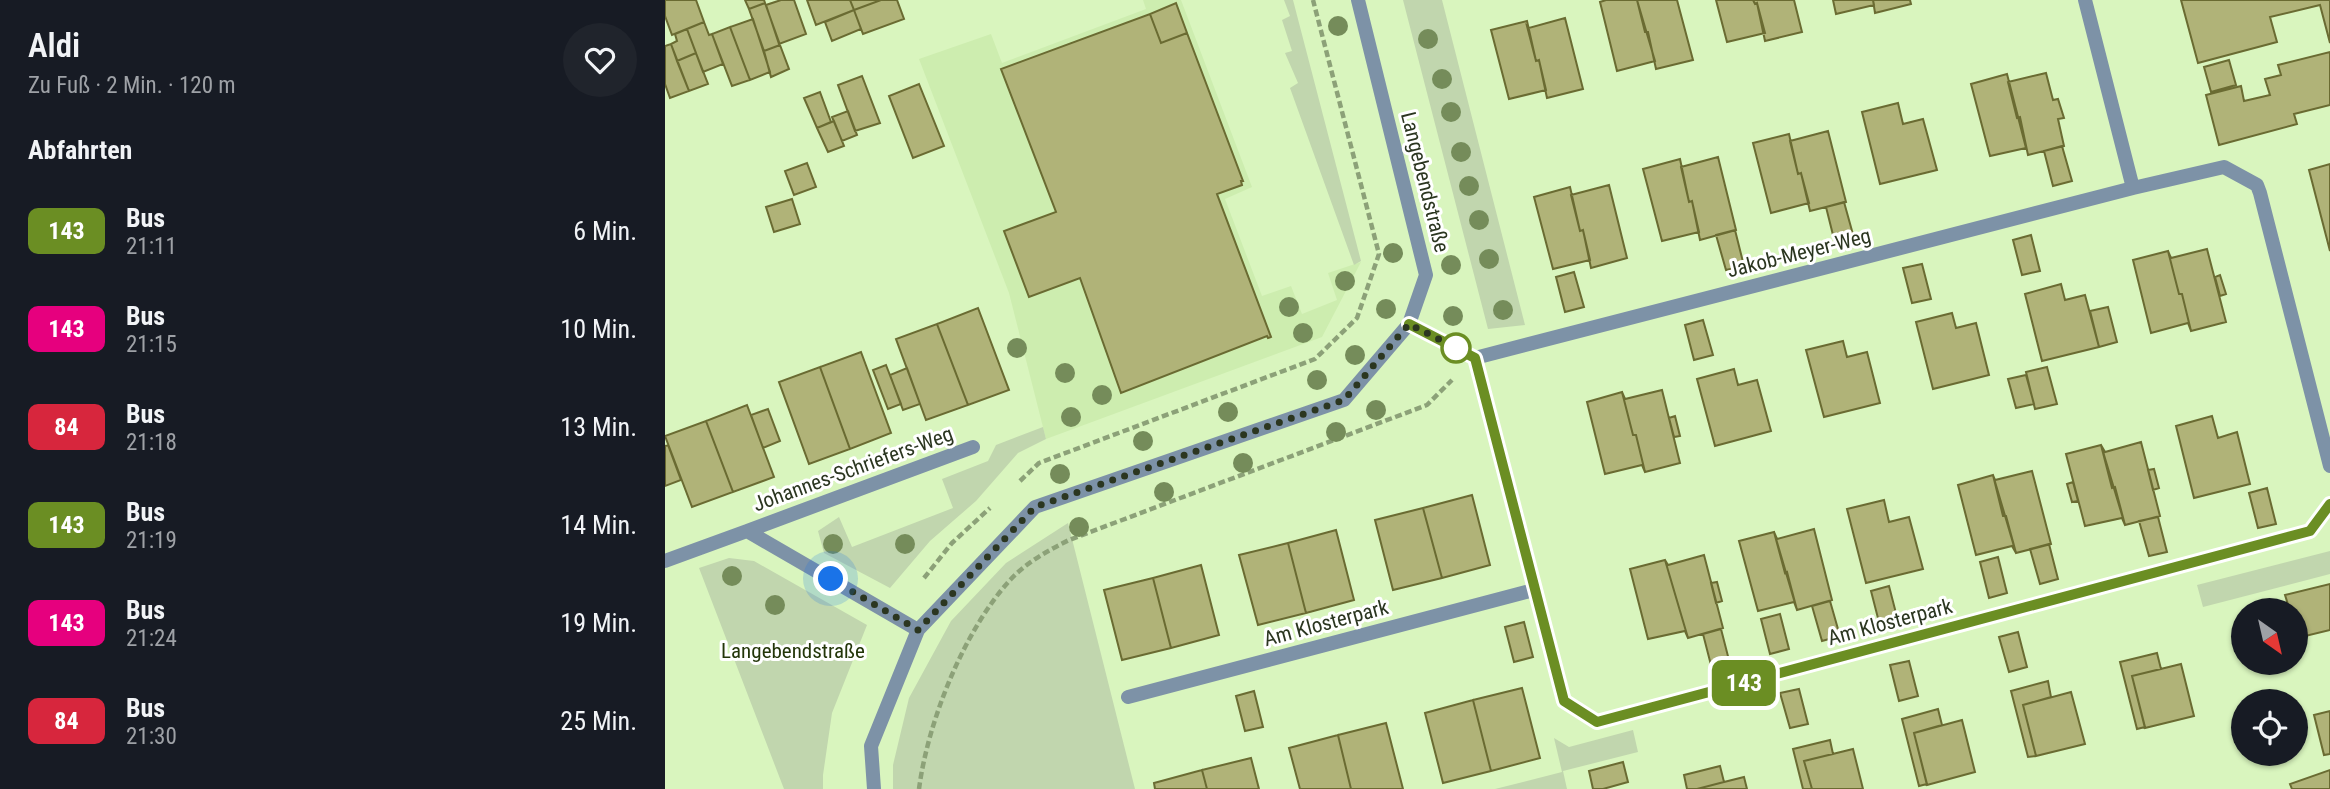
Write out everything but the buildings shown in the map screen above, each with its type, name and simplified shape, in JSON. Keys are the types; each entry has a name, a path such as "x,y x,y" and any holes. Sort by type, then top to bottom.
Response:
{"street":[{"name":"Langebendstraße","path":"874,789 871,746 918,630 1035,507 1344,400 1409,324 1426,275 1358,0"},
{"path":"2085,0 2133,188"},
{"name":"Jakob-Meyer-Weg","path":"1475,358 2133,188 2224,167 2257,185 2260,193 2330,466"},
{"path":"1409,324 1475,358"},
{"name":"Am Klosterpark","path":"1475,358 1564,701 1597,722 2310,531 2330,504"},
{"name":"Johannes-Schriefers-Weg","path":"665,561 973,447"},
{"name":"Johannes-Schriefers-Weg","path":"747,531 918,630"},
{"name":"Am Klosterpark","path":"1128,697 1534,590"}],"path":[{"path":"1020,481 1039,463 1315,359 1357,318 1379,254 1313,0"},
{"path":"919,789 932,726 958,665 994,601 1021,570 1050,549 1069,540 1427,405 1475,358"},
{"path":"894,616 952,543 991,508"}],"shaded area":[{"path":"1143,0 1181,0 1252,187 1225,199 1262,296 1291,286 1302,314 1337,300 1328,273 1361,262 1322,337 1046,439 1009,293 919,59 991,34 1002,63 1146,9"}],"green space":[{"path":"1284,0 1293,0 1361,261 1354,265 1290,88 1298,83 1285,53 1292,51 1282,20 1290,16"},
{"path":"1403,0 1442,0 1525,325 1488,329"},
{"path":"1043,427 1046,439 1018,453 976,501 930,541 890,588 824,553 818,531 839,517 852,547 953,508 942,479 988,461 996,445"},
{"path":"1068,523 1135,789 893,789 893,765 909,698 951,621 1006,563"},
{"path":"2330,551 2330,574 2203,607 2197,585"},
{"name":"Langebendstraße","path":"729,558 754,561 867,625 832,713 823,789 784,789 699,568"},
{"path":"1633,730 1638,752 1563,771 1567,789 1495,789 1562,772 1554,738 1569,747"}],"bus line":[{"name":"143","path":"1409,324 1475,358 1564,701 1597,722 2310,531 2330,504"}],"route":[{"path":"831,579 918,630 1035,507 1344,400 1409,324 1456,348"}]}
